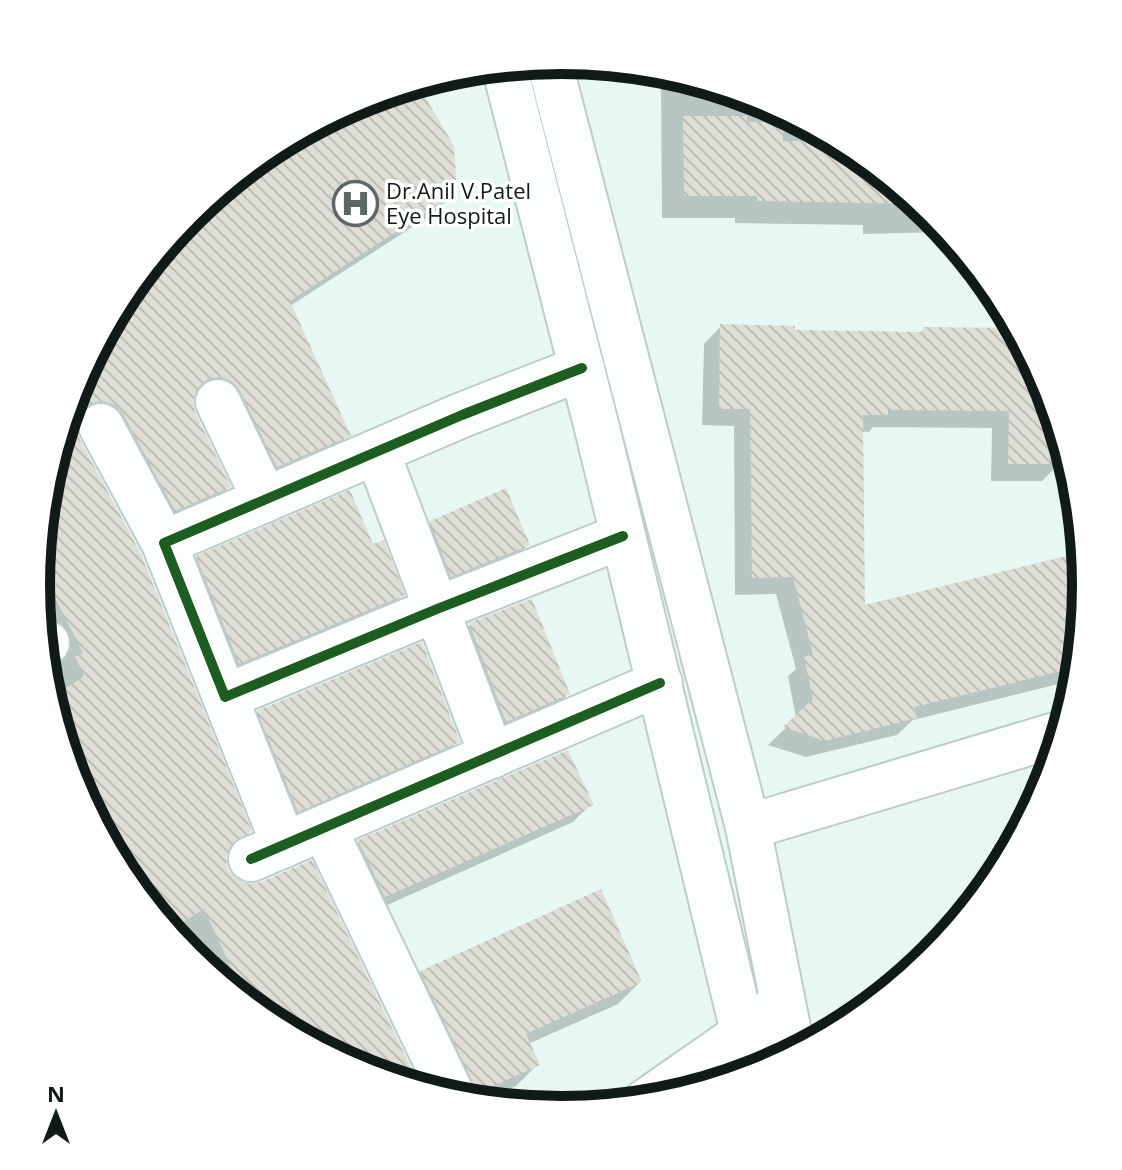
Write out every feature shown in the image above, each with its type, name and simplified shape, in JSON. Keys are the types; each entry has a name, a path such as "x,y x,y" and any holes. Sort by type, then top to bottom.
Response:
{"street":[{"path":"552,74 748,827 791,1041"},
{"path":"507,77 660,683 748,1053"},
{"path":"164,543 582,368"},
{"path":"218,402 265,500"},
{"path":"101,426 164,543 225,697 268,852 660,683"},
{"path":"377,452 492,756"},
{"path":"225,697 623,536"},
{"path":"748,827 1049,737"},
{"path":"324,828 446,1083"},
{"path":"694,1079 748,1053 783,1002"}],"building":[{"path":"423,93 454,146 457,192 290,301 351,436 277,467 233,382 221,377 208,379 197,389 193,401 195,412 231,487 175,511 123,414 115,405 103,401 89,404 80,413 118,329 136,301 177,248 224,201 306,142 365,113"},
{"path":"683,116 747,116 747,122 776,122 783,125 783,141 816,142 845,160 901,204 757,201 757,196 684,196"},
{"path":"720,324 795,326 795,330 923,332 923,327 1003,328 1033,389 1057,464 1008,464 1009,411 888,410 888,415 863,415 865,605 1071,555 1071,618 1065,670 914,707 917,718 825,741 783,727 813,699 804,657 813,654 793,577 752,578 750,409 719,409"},
{"path":"78,419 79,438 141,554 252,831 231,845 226,857 228,870 237,879 249,884 261,882 312,860 414,1074 335,1043 277,1010 236,979 204,909 179,924 156,896 136,869 103,811 67,717 61,691 84,676 75,656 83,653 50,585 54,518 67,453"},
{"path":"506,488 530,545 451,577 430,521"},
{"path":"350,490 373,544 384,540 405,595 239,664 196,556"},
{"path":"532,599 570,694 506,722 469,623"},
{"path":"422,642 460,742 298,812 257,711"},
{"path":"568,750 594,805 385,897 358,840"},
{"path":"601,889 642,982 526,1034 540,1065 484,1090 476,1089 420,971"}],"cycle path":[{"path":"582,368 462,415 164,543 225,697 623,536"},
{"path":"251,859 660,683"}],"place":[{"name":"Dr.Anil V.Patel Eye Hospital","path":"355,203"}]}
